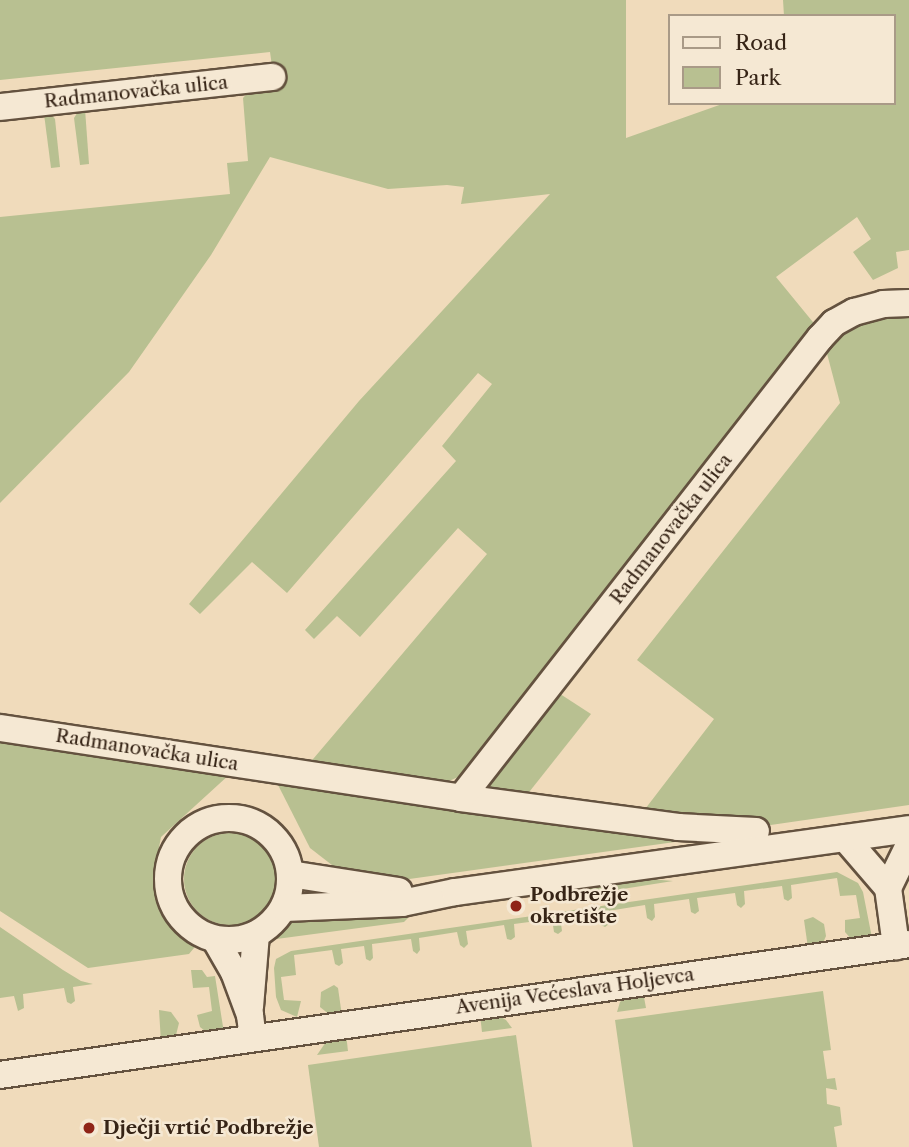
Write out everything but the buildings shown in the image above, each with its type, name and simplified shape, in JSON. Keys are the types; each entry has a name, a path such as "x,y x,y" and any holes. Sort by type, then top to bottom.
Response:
{"street":[{"name":"Radmanovačka ulica","path":"0,107 272,77"},
{"name":"Radmanovačka ulica","path":"461,797 820,338 834,323 854,312 883,303 909,303"},
{"name":"Radmanovačka ulica","path":"0,728 678,827 757,831"},
{"path":"226,818 257,824 274,836 285,853 290,874 285,908 273,922 256,934 236,940 215,939 196,932 180,918 168,889 170,858 181,840 196,826 226,818"},
{"path":"285,908 402,903 455,892 909,829"},
{"path":"845,838 888,888 909,845"},
{"path":"290,874 400,891 455,892"},
{"name":"Avenija Većeslava Holjevca","path":"0,1075 251,1027 902,945 888,888"},
{"path":"251,1027 256,934"},
{"path":"215,939 234,972 251,1027"}],"green space":[{"path":"0,0 626,0 626,138 719,105 895,105 895,14 784,14 783,0 909,0 909,250 896,252 898,268 873,280 853,252 871,239 857,217 776,277 817,327 465,774 449,781 431,782 308,765 487,554 458,528 360,637 337,616 314,639 305,630 456,461 442,446 492,384 478,373 287,593 252,562 200,614 189,604 359,401 550,194 461,204 464,187 447,185 388,189 270,157 211,255 129,372 0,503 0,217 230,194 227,163 248,161 243,98 272,66 270,52 0,80"},
{"path":"85,109 89,164 80,165 74,118 79,110"},
{"path":"50,113 55,119 60,167 51,168 44,114"},
{"path":"909,310 909,805 756,827 639,817 714,719 637,660 840,403 825,346 847,323"},
{"path":"554,690 591,714 526,796 497,792 490,788 488,780"},
{"path":"0,734 230,774 161,837 156,863 157,889 167,913 183,932 199,942 189,954 88,968 0,911"},
{"path":"276,781 682,841 359,886 310,848"},
{"path":"230,833 247,837 262,847 272,862 276,879 272,896 262,911 247,921 230,925 213,921 198,911 188,896 184,879 188,862 198,847 213,837"},
{"path":"837,872 858,883 863,892 872,938 852,940 845,932 845,920 860,918 856,895 840,896 837,878 791,885 792,898 788,901 784,899 782,886 744,891 745,904 741,908 737,905 735,893 697,898 699,911 695,914 691,912 689,899 654,904 655,917 652,921 647,918 645,905 608,911 609,924 605,927 601,925 598,912 560,917 562,931 558,934 554,932 552,919 514,924 515,937 511,940 507,939 504,925 466,931 468,944 464,948 460,945 457,932 419,938 420,950 417,954 413,951 411,939 372,944 373,958 370,961 366,959 364,946 341,949 343,963 339,966 335,964 332,950 294,955 296,975 281,977 284,1000 301,1001 297,1017 281,1010 276,997 276,959 291,951"},
{"path":"650,879 673,881 553,900 555,896 583,886"},
{"path":"354,913 408,918 404,922 269,940 288,921"},
{"path":"813,917 824,924 826,936 822,945 808,948 804,920"},
{"path":"0,927 63,970 81,981 93,984 73,987 75,1001 71,1004 67,1002 64,988 23,994 24,1008 18,1011 14,996 0,998"},
{"path":"191,970 202,970 207,977 215,976 224,1033 210,1035 200,1027 197,1015 212,1011 209,987 193,988"},
{"path":"334,985 338,988 342,1016 330,1015 320,1007 321,992"},
{"path":"823,991 831,1050 823,1051 827,1079 835,1078 837,1090 826,1088 827,1104 840,1107 842,1125 834,1127 837,1147 633,1147 615,1020"},
{"path":"643,992 646,1008 617,1012 620,1002 626,997"},
{"path":"159,1010 171,1012 179,1023 176,1035 161,1042"},
{"path":"480,1015 497,1015 506,1020 512,1028 482,1032"},
{"path":"346,1034 348,1051 317,1055 328,1039"},
{"path":"516,1035 532,1147 319,1147 308,1065"}],"place":[{"name":"Podbrežje okretište","path":"516,906"},
{"name":"Dječji vrtić Podbrežje","path":"89,1128"}]}
